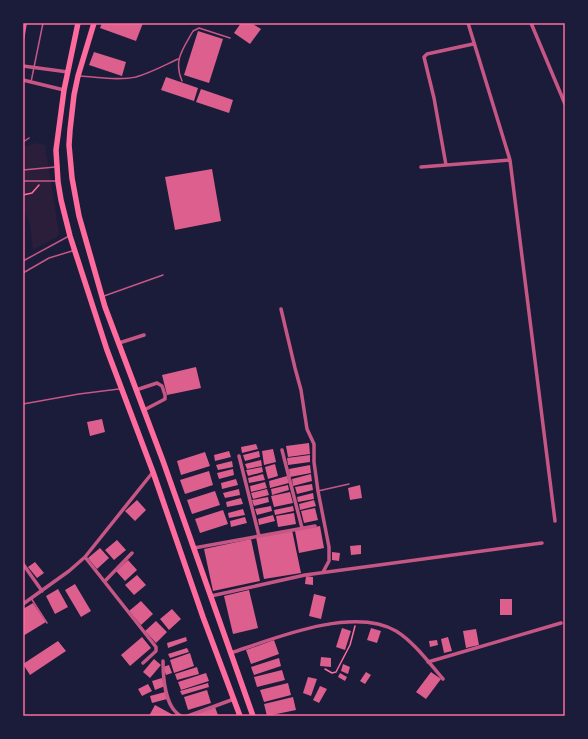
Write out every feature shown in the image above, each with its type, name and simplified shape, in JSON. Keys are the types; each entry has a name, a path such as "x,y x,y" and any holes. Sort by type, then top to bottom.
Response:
{"highway":[{"path":"78,23 64,90 56,150 60,200 74,250 107,350 123,389 203,617 240,716"},
{"path":"94,23 78,76 74,94 70,130 69,145 71,173 79,216 105,307 144,410 254,716"},
{"path":"95,311 105,307"}],"street":[{"path":"468,23 473,44 510,160 555,521"},
{"path":"531,23 565,104"},
{"path":"446,165 434,98 424,57 426,54 473,44"},
{"path":"23,66 68,72"},
{"path":"23,80 64,90"},
{"path":"420,167 510,160"},
{"path":"281,309 301,390 307,429 314,444 314,462 318,491 330,552 328,564 323,572"},
{"path":"118,343 144,335"},
{"path":"136,390 157,383 162,386 165,399 144,410"},
{"path":"282,450 302,528"},
{"path":"239,456 258,536"},
{"path":"23,604 69,571 85,557 153,472"},
{"path":"194,548 315,526"},
{"path":"211,596 304,575 542,543"},
{"path":"105,580 132,553"},
{"path":"85,557 105,580 156,647 156,651 142,663"},
{"path":"23,564 42,591"},
{"path":"231,653 281,636 328,624 356,623 380,625 397,632 410,642 443,679"},
{"path":"428,662 561,623"},
{"path":"163,661 163,676 169,700 174,711 181,716"},
{"path":"188,716 234,699"}],"lane":[{"path":"31,82 43,23"},
{"path":"182,81 179,74 178,59 193,30 199,28 230,38"},
{"path":"78,76 112,79 132,77 145,74 178,59"},
{"path":"23,142 29,138"},
{"path":"23,170 57,167"},
{"path":"23,181 41,180 58,182"},
{"path":"23,261 70,236"},
{"path":"23,273 49,258 74,250"},
{"path":"102,296 163,274"},
{"path":"23,404 79,394 123,389"},
{"path":"318,491 349,484"},
{"path":"31,598 47,623"}],"path":[{"path":"23,195 30,194 35,191 41,180"},
{"path":"325,669 332,673 336,672 350,645 356,623"}],"shaded area":[{"path":"36,143 45,145 59,233 57,237 33,250 30,223 23,210 23,147"}],"building":[{"path":"23,23 27,23 24,41 23,41"},
{"path":"102,23 143,23 136,41 100,28"},
{"path":"241,23 251,23 261,29 250,44 234,33"},
{"path":"198,31 223,39 209,83 184,75"},
{"path":"94,52 126,62 122,76 89,65"},
{"path":"166,77 198,88 194,101 161,90"},
{"path":"201,89 233,100 229,113 196,102"},
{"path":"212,169 221,221 175,230 165,177"},
{"path":"196,367 201,388 167,395 162,375"},
{"path":"102,419 105,432 90,436 87,422"},
{"path":"309,443 310,454 288,457 286,446"},
{"path":"256,444 258,449 242,453 241,447"},
{"path":"273,449 276,462 264,465 262,451"},
{"path":"229,451 231,457 215,461 214,455"},
{"path":"259,451 260,457 245,461 243,455"},
{"path":"205,452 210,466 181,475 177,461"},
{"path":"310,455 310,462 288,465 287,458"},
{"path":"261,460 262,466 247,469 245,464"},
{"path":"232,461 233,467 218,470 216,465"},
{"path":"275,464 278,476 268,479 265,467"},
{"path":"310,465 311,473 290,477 289,469"},
{"path":"262,467 263,472 248,476 246,470"},
{"path":"233,469 234,475 219,479 217,473"},
{"path":"209,471 213,485 185,494 180,480"},
{"path":"263,474 265,480 249,483 248,478"},
{"path":"311,474 312,481 293,486 292,479"},
{"path":"287,476 289,483 270,488 269,481"},
{"path":"236,479 238,485 222,489 221,483"},
{"path":"265,482 267,488 251,492 250,486"},
{"path":"312,484 313,490 297,494 295,487"},
{"path":"288,485 289,490 272,495 271,489"},
{"path":"360,485 362,498 350,500 348,488"},
{"path":"239,489 240,495 225,498 223,493"},
{"path":"267,489 269,495 253,499 251,493"},
{"path":"215,491 220,505 192,514 187,500"},
{"path":"290,492 293,503 274,507 271,496"},
{"path":"313,493 314,499 298,502 297,497"},
{"path":"268,497 269,502 254,506 252,500"},
{"path":"241,498 243,504 227,507 226,502"},
{"path":"137,500 146,510 135,521 125,511"},
{"path":"314,500 316,506 300,510 299,504"},
{"path":"271,506 272,511 257,515 255,509"},
{"path":"293,506 294,511 275,515 274,510"},
{"path":"315,508 318,520 304,523 301,511"},
{"path":"243,509 245,515 229,518 228,513"},
{"path":"223,510 228,524 200,533 195,519"},
{"path":"294,513 296,524 278,527 276,516"},
{"path":"273,515 275,521 259,525 258,519"},
{"path":"245,517 247,523 231,527 230,521"},
{"path":"320,526 324,548 299,553 295,531"},
{"path":"292,530 301,573 264,579 256,537"},
{"path":"251,539 260,581 213,591 204,549"},
{"path":"117,540 126,550 114,560 105,550"},
{"path":"361,545 361,554 351,555 350,546"},
{"path":"100,548 109,558 97,569 88,558"},
{"path":"332,552 340,553 339,561 332,560"},
{"path":"128,560 137,570 125,581 116,571"},
{"path":"35,562 44,573 37,578 28,567"},
{"path":"137,575 146,585 134,595 125,585"},
{"path":"306,576 313,577 313,585 305,584"},
{"path":"75,584 91,611 81,617 65,590"},
{"path":"58,589 68,607 55,614 46,596"},
{"path":"249,590 258,628 233,634 224,596"},
{"path":"314,594 326,597 321,619 309,616"},
{"path":"500,599 512,599 512,615 500,615"},
{"path":"141,601 153,614 141,625 129,611"},
{"path":"33,603 46,622 23,636 23,609"},
{"path":"172,609 181,619 169,630 160,619"},
{"path":"156,621 167,632 156,643 145,631"},
{"path":"342,628 351,631 345,650 336,647"},
{"path":"371,628 381,631 377,643 367,640"},
{"path":"476,629 479,645 466,648 463,631"},
{"path":"142,637 151,648 130,666 121,655"},
{"path":"186,637 187,641 168,648 167,643"},
{"path":"448,637 452,651 444,653 441,639"},
{"path":"274,640 279,654 251,664 246,650"},
{"path":"437,640 438,645 430,647 429,641"},
{"path":"58,641 66,651 30,675 23,664"},
{"path":"187,648 189,652 170,658 168,654"},
{"path":"190,653 194,666 174,673 170,660"},
{"path":"321,657 331,658 331,667 320,666"},
{"path":"279,658 281,666 254,675 251,667"},
{"path":"154,659 161,665 150,678 143,672"},
{"path":"343,664 350,667 348,674 341,671"},
{"path":"169,665 172,673 166,675 163,667"},
{"path":"197,667 199,674 177,680 175,674"},
{"path":"282,670 285,680 257,687 254,677"},
{"path":"366,672 371,675 365,684 360,681"},
{"path":"431,672 441,679 426,699 416,692"},
{"path":"206,673 209,681 181,690 178,682"},
{"path":"340,673 347,677 345,681 338,677"},
{"path":"308,677 317,679 311,696 303,693"},
{"path":"162,678 165,686 155,690 152,681"},
{"path":"208,683 209,687 182,695 180,691"},
{"path":"288,683 291,695 264,702 260,690"},
{"path":"148,684 152,691 142,696 138,689"},
{"path":"320,686 327,689 319,703 313,700"},
{"path":"207,690 211,703 188,710 184,697"},
{"path":"165,692 167,699 152,703 150,696"},
{"path":"293,697 296,710 267,716 264,704"},
{"path":"155,705 175,716 149,716"},
{"path":"215,707 218,715 191,716"}]}
